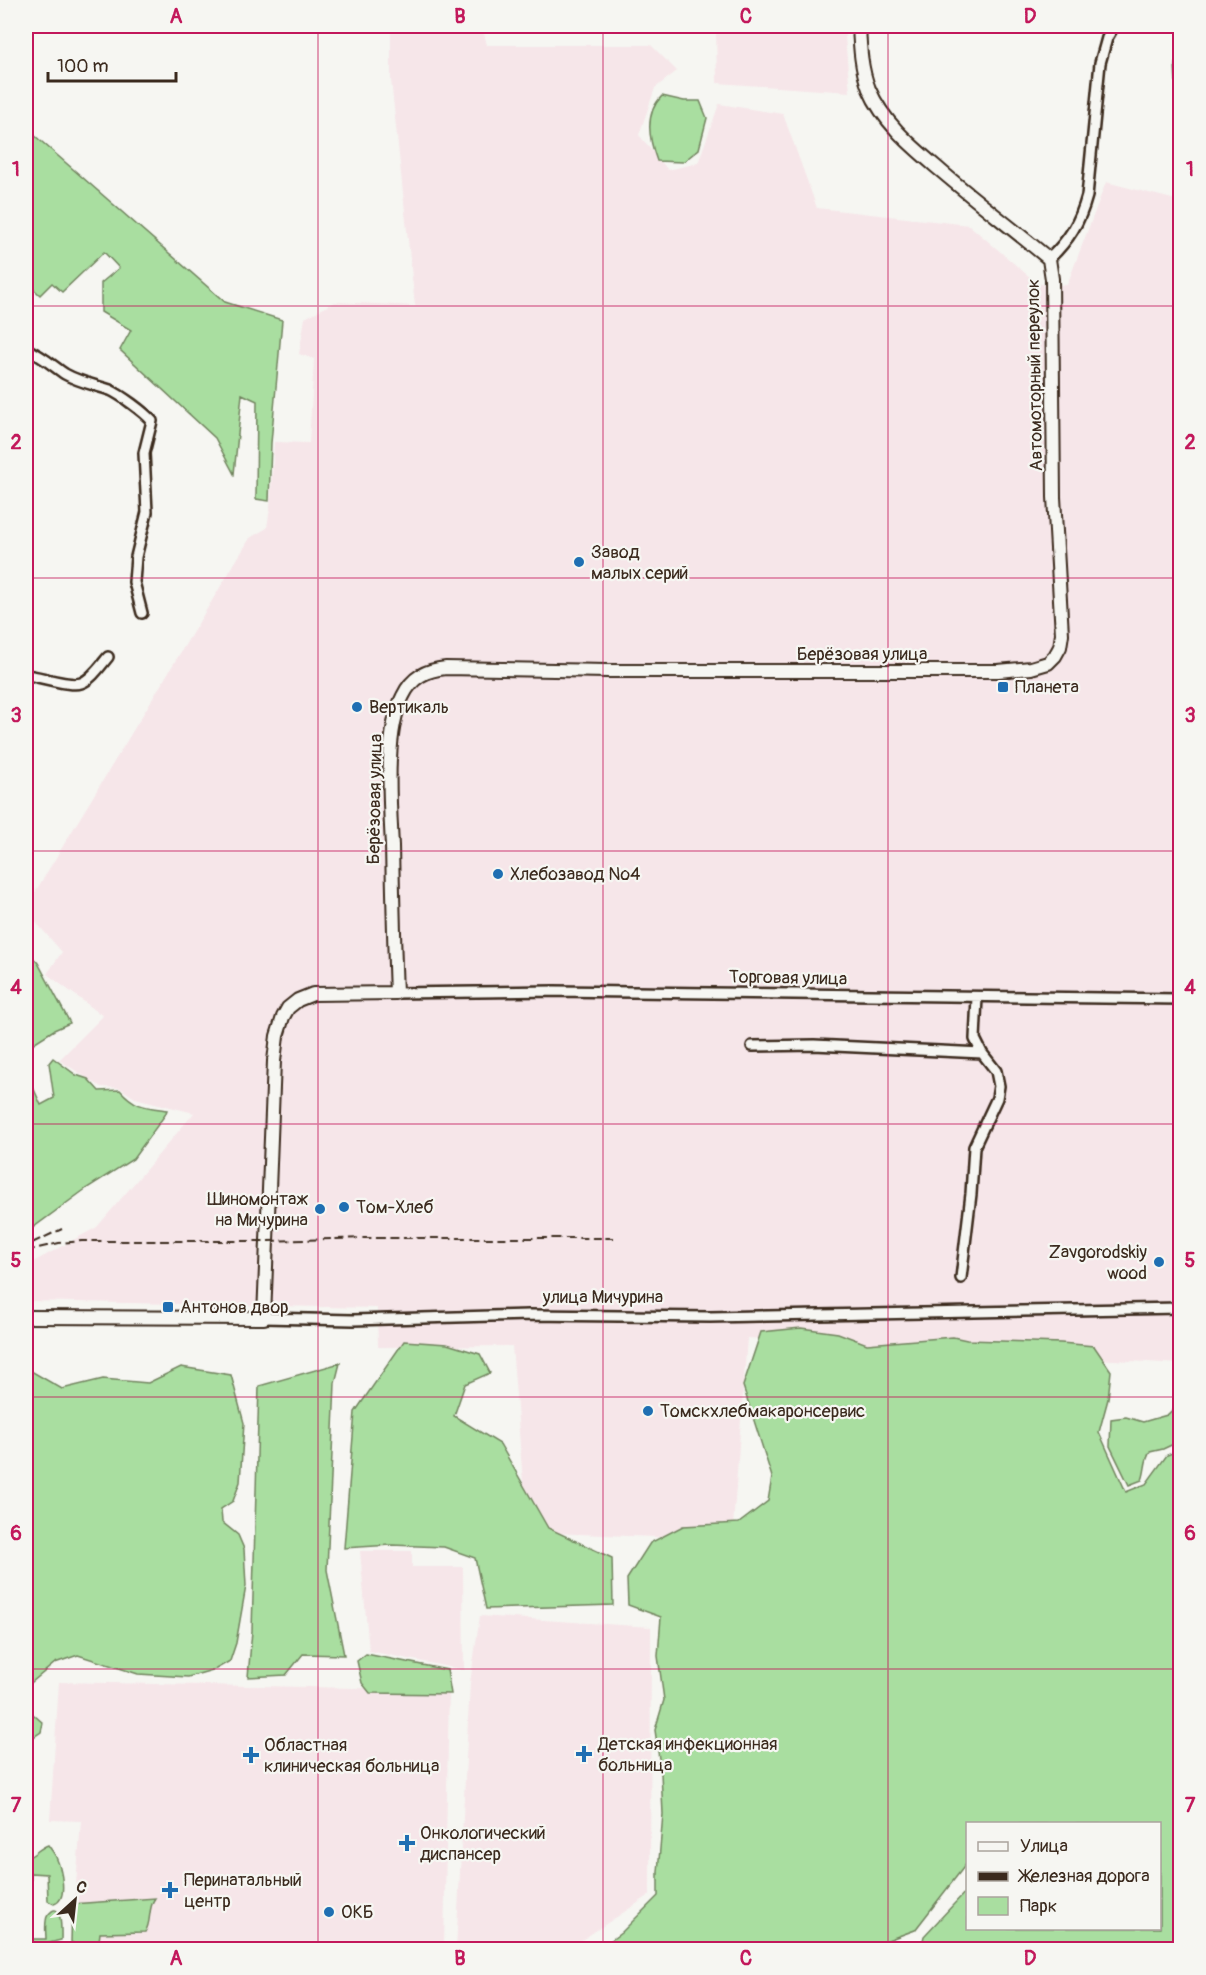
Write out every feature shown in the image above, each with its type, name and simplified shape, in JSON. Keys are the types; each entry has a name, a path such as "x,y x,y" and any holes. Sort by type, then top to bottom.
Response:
{"street":[{"path":"859,26 861,50 869,88 890,123 903,138 965,192 1049,258"},
{"name":"Автомоторный переулок","path":"1048,663 1060,647 1062,634 1054,497 1053,289 1049,258 1070,237 1082,214 1087,196 1100,63 1107,38 1114,26"},
{"path":"26,348 73,378 123,397 152,421 144,453 147,512 136,557 134,582 142,613"},
{"path":"26,675 70,684 81,683 108,657"},
{"name":"Берёзовая улица","path":"396,993 390,800 392,736 403,695 422,673 446,668 955,672 1031,668 1048,663"},
{"name":"Торговая улица","path":"396,993 554,991 1180,999"},
{"path":"264,1318 274,1061 277,1036 283,1017 288,1008 298,1000 313,994 396,993"},
{"path":"961,1278 974,1147 997,1098 999,1086 996,1071 982,1053 975,1038 977,997"},
{"path":"752,1046 824,1045 982,1053"},
{"name":"улица Мичурина","path":"26,1317 353,1320 530,1315 710,1317 1180,1308"}],"shaded area":[{"path":"398,26 482,26 487,45 651,45 677,71 655,88 639,135 668,170 698,163 719,104 783,114 817,208 969,225 1038,284 1067,285 1106,182 1180,201 1180,1364 747,1338 732,1540 527,1532 512,1346 378,1347 377,1308 26,1301 26,1266 97,1227 194,1113 135,1098 120,1088 101,1087 59,1060 103,1016 47,974 62,952 26,911 26,907 250,538 267,528 274,442 309,443 314,359 299,354 305,318 335,302 415,306 391,80 391,28"},
{"path":"716,26 844,26 850,92 717,83"},
{"path":"360,1551 412,1551 412,1567 463,1567 464,1670 369,1651"},
{"path":"480,1616 651,1627 650,1895 568,1949 456,1949 470,1683"},
{"name":"Областная клиническая больница","path":"59,1682 449,1690 444,1949 71,1949 81,1821 50,1820"}],"green space":[{"path":"1180,49 1180,107 1177,105 1175,64"},
{"path":"662,96 684,101 700,101 707,118 699,149 683,162 657,161 654,153 650,136 650,119 656,103"},
{"path":"26,128 225,302 282,320 271,443 269,501 256,499 257,401 242,394 234,474 215,438 120,350 131,330 101,312 101,283 119,268 104,252 62,292 52,283 40,295 26,282"},
{"path":"26,950 38,963 70,1023 54,1030 26,1048"},
{"path":"53,1058 76,1075 88,1079 99,1091 120,1090 141,1105 167,1110 133,1159 26,1231 26,1090 32,1085 41,1105 54,1098 49,1063"},
{"path":"801,1328 838,1333 867,1344 953,1337 967,1340 1094,1346 1111,1371 1108,1399 1099,1432 1126,1492 1146,1484 1167,1455 1180,1450 1180,1949 921,1949 924,1936 966,1891 966,1930 1161,1930 1161,1822 966,1822 966,1864 915,1930 874,1945 844,1950 599,1949 621,1933 658,1896 663,1814 661,1773 655,1730 664,1700 658,1656 661,1617 628,1605 627,1579 650,1543 683,1526 739,1523 768,1501 772,1477 743,1386 761,1332"},
{"path":"404,1341 447,1344 480,1354 490,1373 465,1384 454,1416 500,1444 548,1528 612,1558 613,1605 486,1609 475,1558 444,1547 391,1545 344,1548 355,1412"},
{"path":"340,1363 335,1383 327,1570 344,1655 303,1654 286,1675 248,1677 252,1631 259,1386"},
{"path":"181,1367 231,1375 244,1423 240,1482 233,1501 221,1509 222,1522 238,1535 244,1549 246,1586 236,1643 230,1661 216,1669 188,1677 138,1674 78,1655 55,1663 26,1687 26,1368 62,1389 103,1379 148,1383"},
{"path":"1180,1403 1180,1441 1150,1452 1142,1480 1129,1485 1110,1446 1111,1419 1126,1417 1143,1422 1167,1415"},
{"path":"366,1654 447,1670 451,1694 370,1693 362,1683 357,1661"},
{"path":"26,1708 43,1723 41,1732 26,1742"},
{"path":"48,1845 60,1868 63,1883 61,1897 54,1904 48,1901 47,1874 31,1873 30,1904 26,1902 26,1858"},
{"path":"155,1898 145,1932 100,1933 99,1941 90,1945 71,1942 72,1904"},
{"path":"53,1910 56,1910 60,1919 61,1940 26,1949 26,1912 30,1911 30,1939 46,1939 47,1917"}],"railway":[{"path":"32,1243 62,1229"},
{"path":"26,1251 59,1243 82,1241 614,1238"}],"place":[{"name":"Завод малых серий","path":"579,562"},
{"name":"Планета","path":"1003,687"},
{"name":"Вертикаль","path":"357,707"},
{"name":"Хлебозавод №4","path":"498,874"},
{"name":"Том-Хлеб","path":"344,1207"},
{"name":"Шиномонтаж на Мичурина","path":"320,1209"},
{"name":"Zavgorodskiy wood","path":"1159,1262"},
{"name":"Антонов двор","path":"168,1307"},
{"name":"Томскхлебмакаронсервис","path":"648,1411"},
{"name":"Детская инфекционная больница","path":"584,1754"},
{"name":"Областная клиническая больница","path":"251,1755"},
{"name":"Онкологический диспансер","path":"407,1843"},
{"name":"Перинатальный центр","path":"170,1890"},
{"name":"ОКБ","path":"329,1912"}]}
